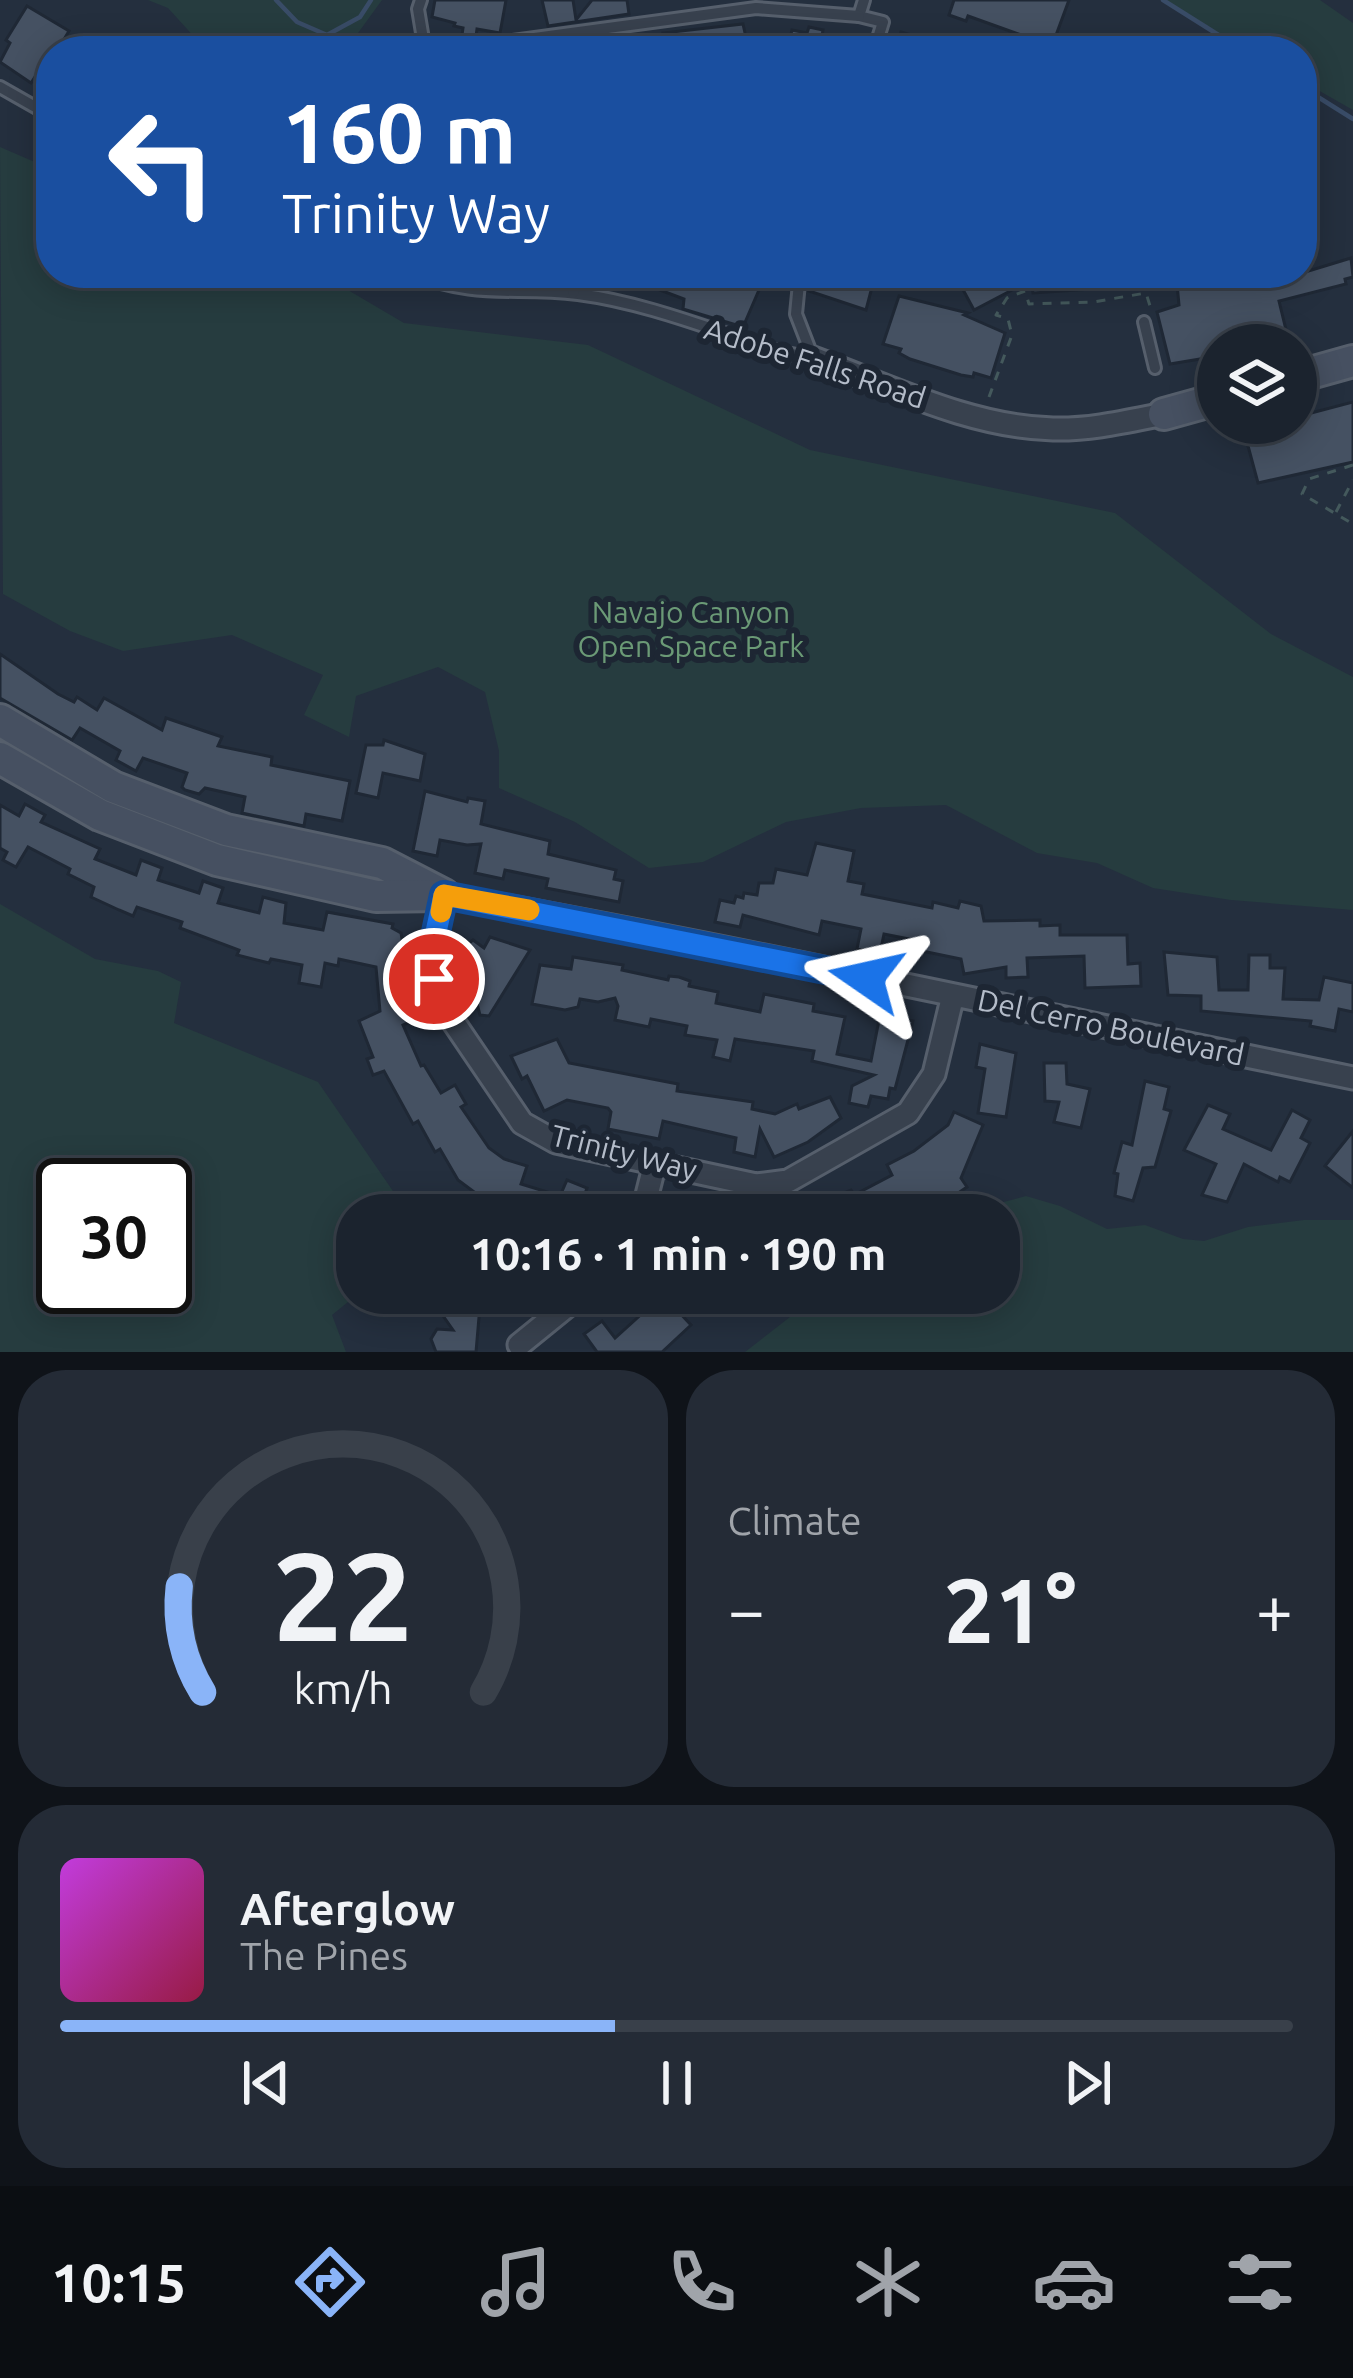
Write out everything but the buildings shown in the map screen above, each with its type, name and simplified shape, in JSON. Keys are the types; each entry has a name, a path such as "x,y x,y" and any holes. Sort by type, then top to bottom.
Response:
{"street":[{"name":"Adobe Falls Road","path":"813,358 986,421 1051,429 1086,428 1197,405"},
{"path":"1317,371 1353,362"},
{"name":"Del Cerro Boulevard","path":"0,720 113,787 226,830 382,863 444,895"},
{"name":"Del Cerro Boulevard","path":"0,758 100,815 217,860 376,896 444,895 1353,1078"},
{"name":"Trinity Way","path":"444,895 434,979 444,1008 522,1123 556,1142 756,1185 788,1181 908,1112 934,1074 952,995"},
{"path":"647,1194 655,1163"},
{"path":"519,1345 557,1314"}],"lane":[{"path":"421,0 422,36"},
{"path":"859,16 864,0"},
{"path":"549,36 756,8 859,16 883,22 879,36"},
{"path":"0,87 36,107"},
{"name":"Adobe Falls Road","path":"458,288 573,293 622,301 813,358"},
{"path":"573,293 575,288"},
{"path":"799,288 796,314 813,358"},
{"path":"1148,317 1155,368"}],"path":[{"path":"989,397 1012,335 1008,319 996,315 1006,298 1025,291 1029,304 1072,303 1146,293 1148,317"},
{"path":"1353,465 1310,478 1302,494 1353,524"},
{"path":"1336,513 1353,479"}],"green space":[{"path":"148,0 382,0 356,36 193,36 168,8"},
{"path":"1161,0 1320,0 1353,23 1353,110 1317,90 1317,36 1224,36"},
{"name":"Navajo Canyon Open Space Park","path":"0,147 36,163 36,288 344,288 404,323 588,345 810,450 1115,513 1271,634 1353,677 1353,910 1153,888 1097,863 1037,853 946,805 861,808 786,822 703,862 649,868 575,822 499,788 499,751 485,692 438,667 356,696 349,737 304,715 323,675 232,635 123,651 70,631 3,594"},
{"path":"0,904 95,959 158,971 181,982 174,1023 318,1082 395,1194 336,1194 336,1312 332,1315 346,1352 0,1352"},
{"path":"1020,1198 1060,1206 1107,1229 1145,1225 1204,1241 1248,1227 1353,1220 1353,1352 745,1352 800,1314 1020,1314"}],"waterway":[{"path":"276,0 297,22 327,35 360,17 371,0"},
{"path":"1163,0 1220,36"},
{"path":"1317,96 1353,119"}],"slow traffic":[{"path":"441,912 444,895 529,910"}],"route":[{"path":"434,979 444,895 866,978"}]}
